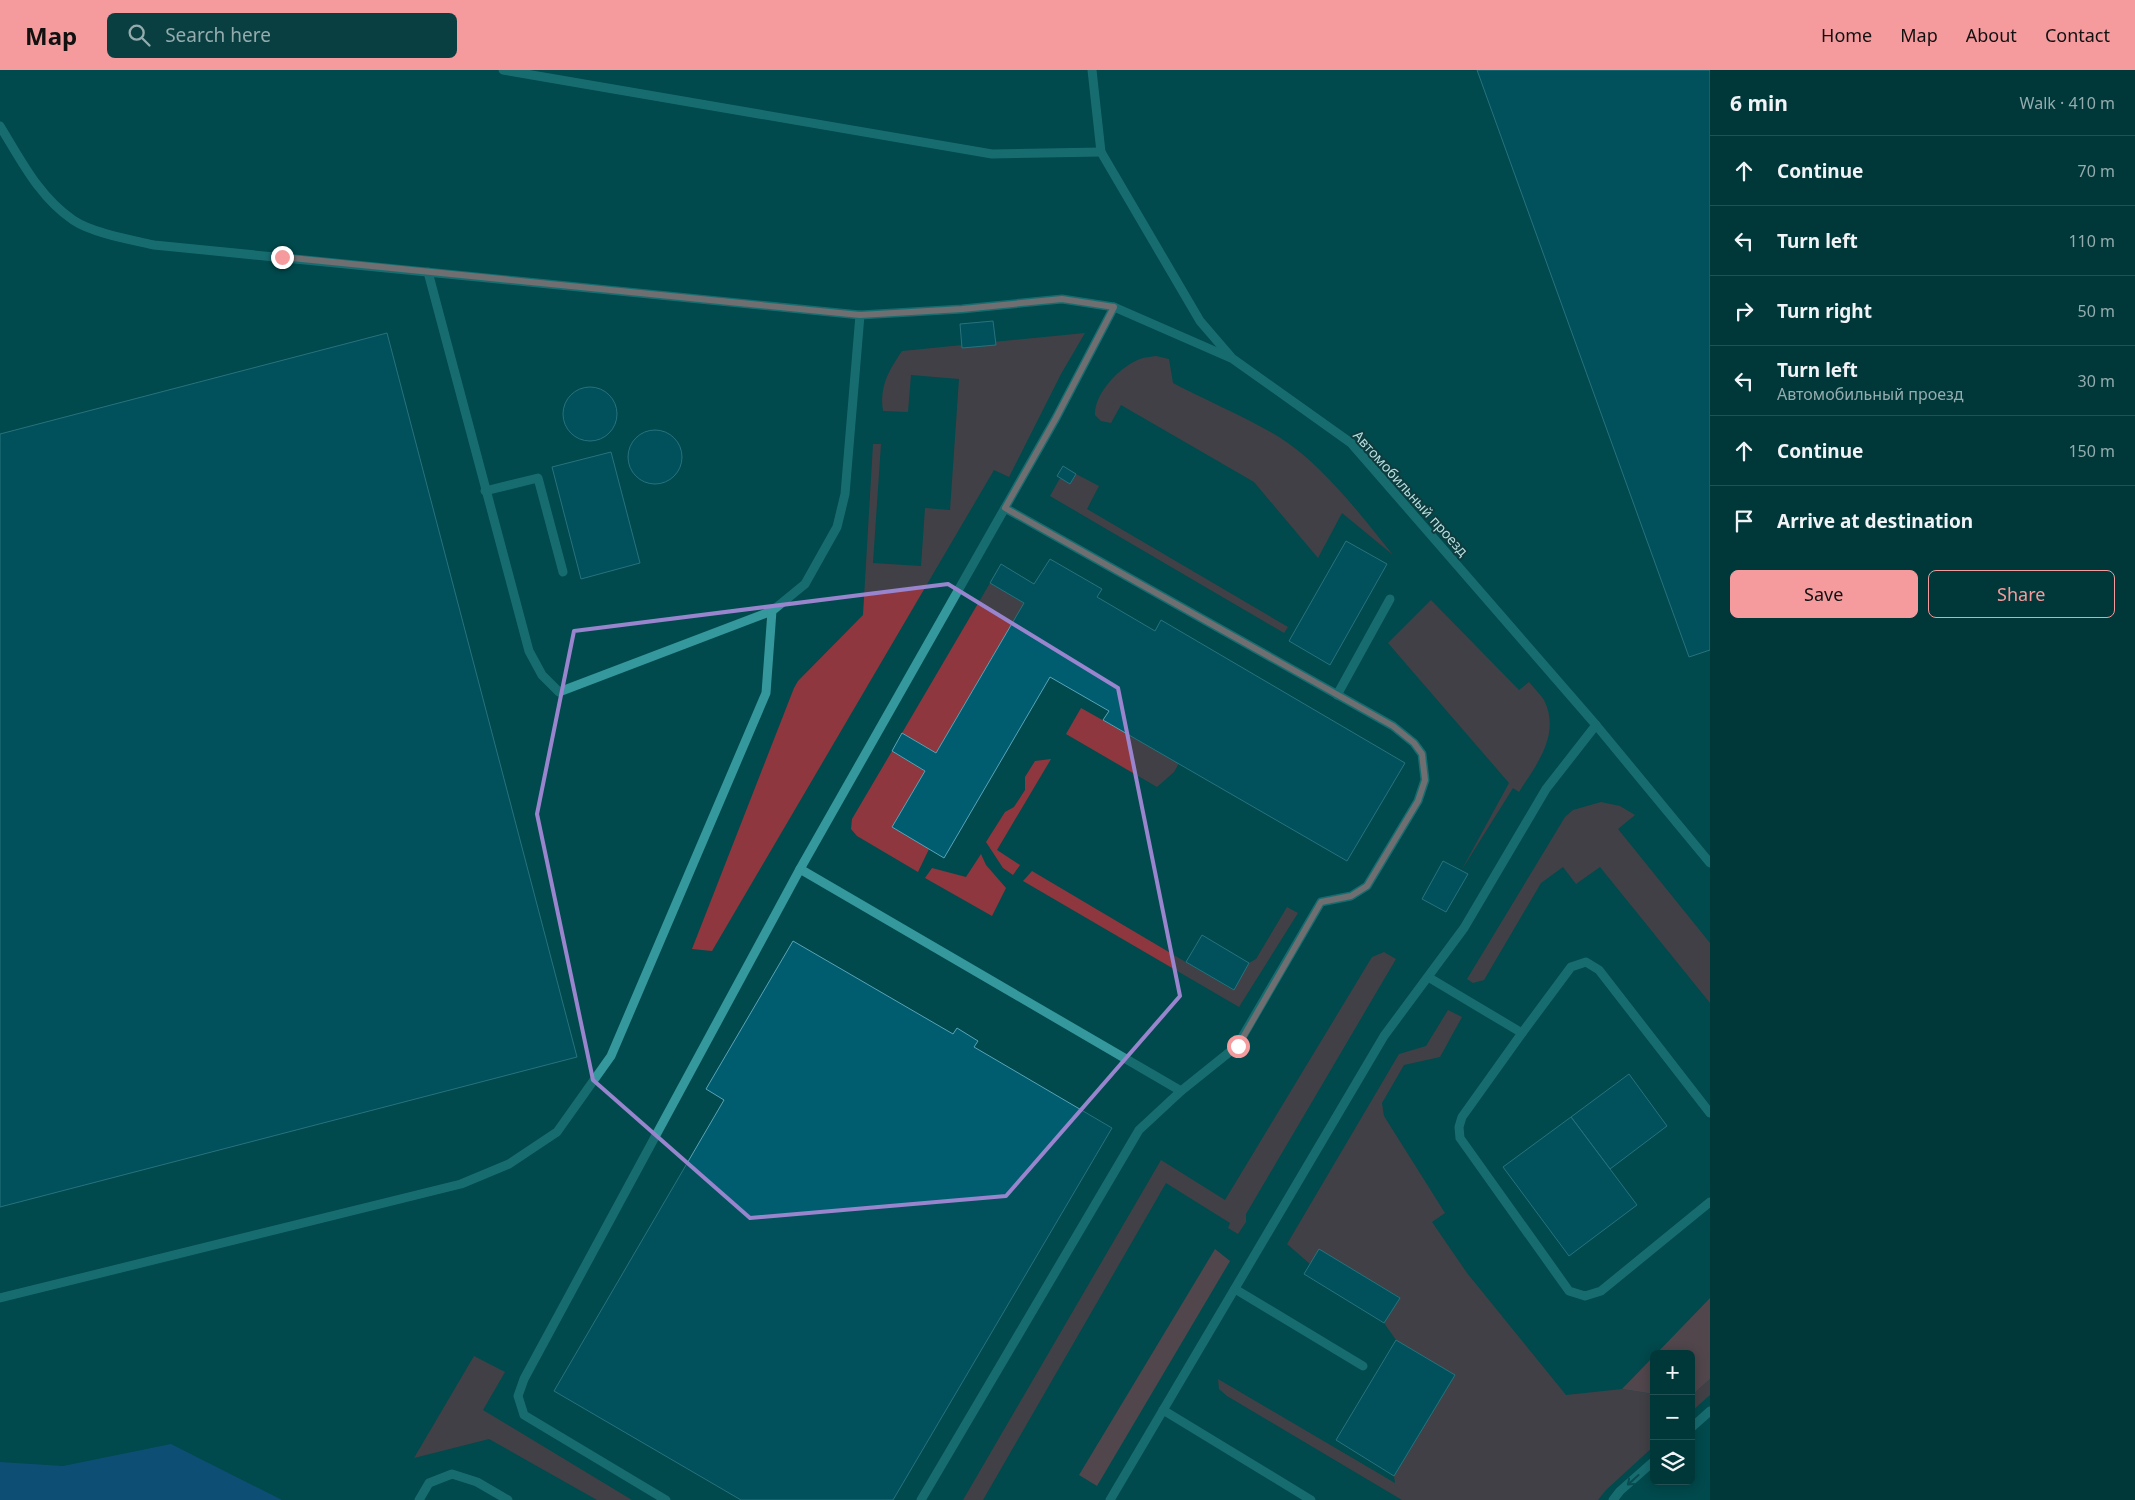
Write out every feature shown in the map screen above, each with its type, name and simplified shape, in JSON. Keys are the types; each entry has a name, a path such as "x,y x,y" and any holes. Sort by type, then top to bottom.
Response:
{"lane":[{"path":"504,70 992,154 1101,152"},
{"path":"1092,70 1101,152 1200,321 1233,359"},
{"name":"Автомобильный проезд","path":"0,126 40,191 74,221 105,233 154,246 860,315 962,309 1062,299 1114,307 1233,359 1351,443 1596,725 1710,863"},
{"path":"428,272 529,651 542,676 559,692 772,611 805,584 837,527 845,494 860,315"},
{"path":"666,1500 524,1415 518,1396 529,1370 800,869 1056,418 1114,307"},
{"path":"485,491 538,478 563,572"},
{"path":"921,1500 1140,1130 1181,1091 1238,1046 1321,902 1351,896 1367,886 1418,801 1425,780 1422,754 1414,743 1393,726 1005,508"},
{"path":"1338,695 1390,599"},
{"path":"0,1298 461,1184 509,1164 557,1132 611,1056 766,693 772,611"},
{"path":"1110,1500 1384,1036 1464,928 1546,789 1596,725"},
{"path":"800,869 1181,1091"},
{"path":"1710,1113 1598,970 1586,962 1571,967 1462,1117 1459,1127 1460,1138 1569,1291 1585,1296 1600,1291 1710,1202"},
{"path":"1428,977 1522,1033"},
{"path":"1234,1289 1364,1366"},
{"path":"1163,1410 1311,1500"},
{"path":"1695,1424 1710,1411"},
{"path":"1613,1500 1620,1491 1650,1465"},
{"path":"420,1500 429,1483 452,1474 477,1482 508,1500"}],"highlighted area":[{"path":"948,584 1118,688 1180,996 1006,1196 750,1218 593,1080 537,814 574,631"}],"shaded area":[{"path":"1085,333 1061,374 1009,477 994,470 712,951 692,949 794,688 798,681 863,615 873,444 881,444 873,563 921,566 925,508 950,510 959,379 911,375 908,412 883,411 882,394 884,386 897,358 902,351"},
{"path":"1156,356 1169,359 1173,383 1240,416 1295,448 1340,491 1393,555 1342,513 1318,558 1254,482 1121,405 1111,423 1101,421 1095,415 1096,407 1099,398 1110,381 1125,368 1142,358"},
{"path":"1076,474 1099,486 1087,509 1288,627 1284,633 1050,496 1060,478 1070,484"},
{"path":"990,583 1024,603 936,753 902,733"},
{"path":"1431,600 1519,690 1529,682 1544,700 1549,713 1550,725 1545,748 1533,771 1519,792 1513,788 1461,871 1509,783 1388,643"},
{"path":"1081,708 1179,763 1174,772 1157,787 1066,734"},
{"path":"892,751 925,771 894,824 929,849 918,872 857,836 851,829 852,819"},
{"path":"1051,759 997,850 1020,865 1013,875 1003,868 986,842 1005,812 1014,807 1025,790 1025,777 1035,761"},
{"path":"1601,802 1620,806 1635,815 1618,829 1710,943 1710,1003 1600,867 1576,884 1563,867 1541,883 1484,980 1473,983 1467,979 1565,817 1573,810"},
{"path":"981,854 986,865 1006,888 992,916 925,878 932,868 966,877"},
{"path":"1032,871 1233,990 1249,963 1256,959 1287,907 1298,913 1239,1007 1023,881"},
{"path":"1384,952 1396,959 1246,1214 1246,1222 1238,1234 1228,1228 1230,1223 1166,1183 983,1500 963,1500 1161,1160 1225,1200 1372,957"},
{"path":"1448,1010 1462,1017 1440,1057 1404,1065 1382,1103 1384,1116 1445,1213 1432,1222 1467,1273 1566,1395 1622,1389 1650,1393 1650,1450 1606,1490 1598,1500 1402,1500 1227,1396 1219,1389 1218,1379 1395,1483 1394,1476 1455,1375 1396,1340 1384,1323 1399,1297 1319,1250 1310,1264 1287,1244 1399,1054 1426,1046"},
{"path":"1215,1249 1230,1261 1097,1486 1079,1475"},
{"path":"1710,1298 1710,1379 1695,1392 1695,1350 1660,1350"},
{"path":"474,1356 505,1372 483,1410 632,1500 597,1500 489,1439 414,1458"},
{"path":"1650,1360 1650,1393 1622,1389"},
{"path":"1710,1379 1710,1395 1695,1408 1695,1392"}],"water":[{"path":"171,1444 282,1500 0,1500 0,1462 63,1466"}],"building":[{"path":"1477,70 1710,70 1710,650 1689,657"},
{"path":"993,321 996,345 962,348 960,324"},
{"path":"387,333 577,1057 0,1207 0,434"},
{"path":"585,387 595,387 605,391 613,399 617,414 613,429 605,437 595,441 585,441 575,437 567,429 563,419 563,409 567,399 575,391"},
{"path":"650,430 660,430 670,434 678,442 682,457 678,472 670,480 660,484 650,484 640,480 632,472 628,462 628,452 632,442 640,434"},
{"path":"611,452 640,563 581,579 552,467"},
{"path":"1063,466 1076,474 1070,484 1057,476"},
{"path":"1346,541 1387,564 1330,665 1289,641"},
{"path":"1050,559 1102,589 1097,597 1155,631 1161,620 1405,763 1347,861 1103,720 1109,711 1050,677 944,858 892,827 925,771 892,751 902,733 936,753 1024,603 990,583 1001,564 1034,584"},
{"path":"1443,861 1468,874 1446,912 1422,899"},
{"path":"1202,935 1249,963 1234,990 1186,962"},
{"path":"793,941 953,1034 957,1028 978,1041 974,1047 1112,1128 893,1500 741,1500 554,1391 724,1100 706,1089"},
{"path":"1629,1074 1667,1126 1610,1169 1571,1117"},
{"path":"1571,1117 1637,1205 1569,1256 1503,1167"},
{"path":"1319,1249 1400,1298 1384,1323 1304,1274"},
{"path":"1396,1340 1455,1375 1394,1476 1336,1440"}],"route":[{"path":"282,257 860,315 962,309 1062,299 1114,307 1056,418 1005,508 1393,726 1414,743 1422,754 1425,768 1425,780 1418,801 1367,886 1351,896 1321,902 1238,1046"}]}
